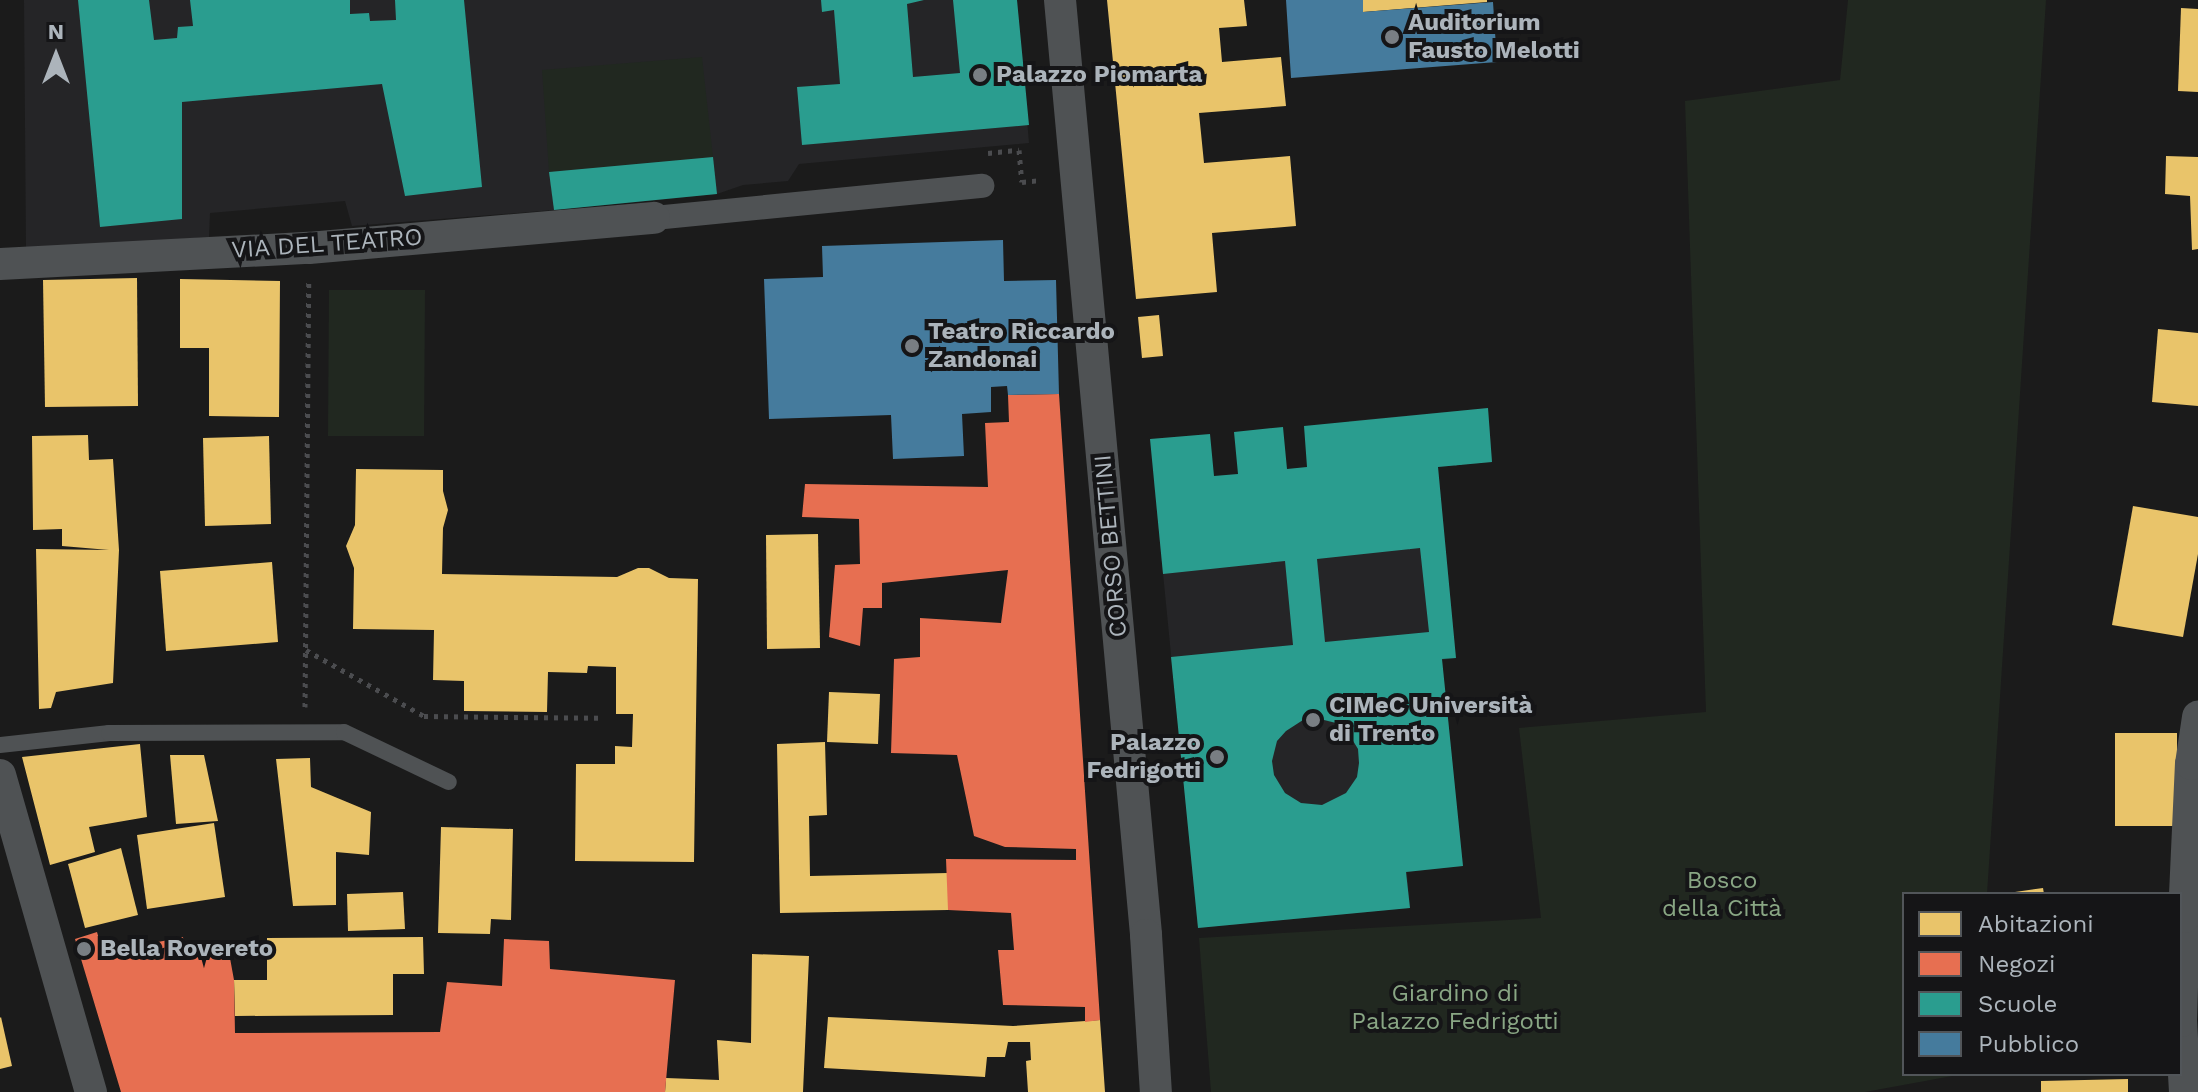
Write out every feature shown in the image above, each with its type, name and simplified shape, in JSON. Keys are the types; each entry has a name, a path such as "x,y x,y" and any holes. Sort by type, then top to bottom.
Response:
{"street":[{"name":"CORSO BETTINI","path":"1060,0 1146,935 1156,1092"},
{"path":"654,218 982,186"},
{"name":"VIA DEL TEATRO","path":"0,264 309,248 654,218"},
{"path":"2182,986 2191,764 2198,717"},
{"path":"0,775 91,1092"},
{"path":"2182,1039 2185,1092"}],"lane":[{"path":"0,745 109,733 344,732 449,782"}],"path":[{"path":"305,732 309,248"},
{"path":"306,650 424,716 603,718"}],"shaded area":[{"path":"24,0 1017,0 1029,143 799,164 788,181 743,185 717,194 352,226 345,201 210,213 209,237 26,250"},
{"name":"CIMeC Università di Trento","path":"1488,408 1492,462 1438,467 1456,658 1442,660 1463,866 1407,872 1410,908 1198,928 1154,482 1353,463 1349,421"}],"green space":[{"name":"Bosco della Città","path":"1848,0 2046,0 1987,892 1902,892 1902,1076 1952,1076 1865,1092 1211,1092 1199,938 1541,918 1519,728 1706,712 1685,101 1840,80"},
{"path":"702,57 713,157 549,172 542,70"},
{"path":"329,290 425,290 424,436 328,436"}],"building: Abitazioni":[{"path":"1107,0 1244,0 1247,26 1219,28 1222,62 1281,57 1286,106 1199,113 1204,163 1290,156 1296,226 1212,233 1217,292 1136,299"},
{"path":"1363,0 1487,0 1487,2 1363,12"},
{"path":"2181,8 2198,9 2198,92 2178,91"},
{"path":"2166,156 2198,157 2198,249 2192,250 2190,196 2165,194"},
{"path":"137,278 138,406 45,407 43,280"},
{"path":"180,279 280,281 279,417 209,416 209,348 180,348"},
{"path":"1159,315 1163,356 1142,358 1138,317"},
{"path":"2158,329 2198,333 2198,406 2152,402"},
{"path":"88,435 89,460 113,459 119,550 113,683 56,692 51,708 39,709 36,549 109,550 62,546 62,529 33,530 32,436"},
{"path":"269,436 271,524 205,526 203,438"},
{"path":"356,469 443,470 443,491 448,510 443,528 442,574 617,577 638,568 649,568 669,578 698,579 694,862 575,861 576,764 615,764 615,746 632,747 633,714 616,714 616,667 588,666 587,673 548,672 547,712 464,711 464,681 433,680 434,630 353,629 354,568 346,546 355,525"},
{"path":"2133,506 2198,517 2198,554 2183,637 2112,625"},
{"path":"818,534 820,648 767,649 766,535"},
{"path":"272,562 278,642 166,651 160,571"},
{"path":"829,692 880,694 878,744 827,742"},
{"path":"2115,733 2177,733 2177,826 2115,826"},
{"path":"825,742 827,815 809,816 810,876 948,873 948,910 780,913 777,744"},
{"path":"140,744 147,817 89,827 95,852 50,865 22,757"},
{"path":"170,755 204,755 218,821 176,824"},
{"path":"310,758 311,787 371,812 369,855 336,852 336,905 293,906 276,759"},
{"path":"214,823 225,897 147,909 137,835"},
{"path":"441,827 513,829 511,920 491,919 490,934 438,933"},
{"path":"121,848 138,915 85,928 68,864"},
{"path":"2043,888 2044,892 2015,892"},
{"path":"403,892 405,929 348,931 347,894"},
{"path":"423,937 424,974 393,974 393,1015 235,1016 234,980 267,980 267,938"},
{"path":"752,954 809,956 803,1092 665,1092 666,1078 719,1080 717,1040 751,1043"},
{"path":"828,1017 1013,1026 1100,1020 1105,1092 1028,1092 1026,1061 1031,1060 1030,1042 1008,1042 1005,1057 987,1057 985,1077 824,1068"},
{"path":"0,1018 12,1066 0,1069"},
{"path":"2128,1079 2128,1092 2041,1092 2041,1081"}],"building: Negozi":[{"path":"1059,394 1100,1020 1085,1022 1085,1007 1003,1005 998,950 1014,950 1011,913 948,910 946,859 1076,860 1076,849 1005,847 974,836 957,755 891,753 894,659 920,657 920,618 1001,623 1008,570 882,583 882,608 863,608 860,646 829,637 835,565 860,564 859,519 802,517 805,484 988,487 985,423 1009,422 1008,395"},
{"path":"97,932 103,953 183,937 185,956 228,947 234,980 235,1033 440,1032 447,982 502,986 504,939 549,941 550,969 675,980 665,1092 121,1092 75,939"}],"building: Scuole":[{"path":"78,0 149,0 154,40 177,38 178,27 193,26 190,0 350,0 350,14 369,13 370,21 396,20 395,0 464,0 482,187 405,196 382,84 182,102 182,219 100,227"},
{"name":"Palazzo Piomarta","path":"821,0 924,0 907,4 913,77 960,73 953,0 1017,0 1029,125 802,145 797,87 840,84 834,10 822,12"},
{"path":"713,157 717,194 554,210 549,172"},
{"name":"CIMeC Università di Trento","path":"1488,408 1492,462 1438,467 1456,658 1442,659 1463,866 1406,872 1410,908 1198,928 1171,657 1293,645 1285,561 1163,574 1150,439 1210,434 1214,476 1238,474 1234,432 1283,427 1287,469 1307,467 1304,426","holes":["1420,548 1429,632 1325,642 1317,559","1316,718 1336,723 1347,731 1358,749 1359,763 1357,777 1346,793 1322,805 1301,803 1285,793 1274,775 1272,761 1277,741 1286,731 1303,720"]}],"building: Pubblico":[{"name":"Auditorium Fausto Melotti","path":"1286,0 1363,0 1363,12 1493,2 1497,62 1291,78"},
{"name":"Teatro Riccardo Zandonai","path":"1003,240 1004,281 1056,280 1059,394 1008,395 1007,386 991,387 991,412 962,414 964,456 893,459 891,415 769,419 764,279 823,277 822,246"}],"place":[{"name":"Auditorium Fausto Melotti","path":"1392,37"},
{"name":"Palazzo Piomarta","path":"980,75"},
{"name":"Teatro Riccardo Zandonai","path":"912,346"},
{"name":"CIMeC Università di Trento","path":"1313,720"},
{"name":"Palazzo Fedrigotti","path":"1217,757"},
{"name":"Bella Rovereto","path":"84,949"}],"park label":[{"name":"Giardino di Palazzo Fedrigotti","path":"1455,1008"}]}
